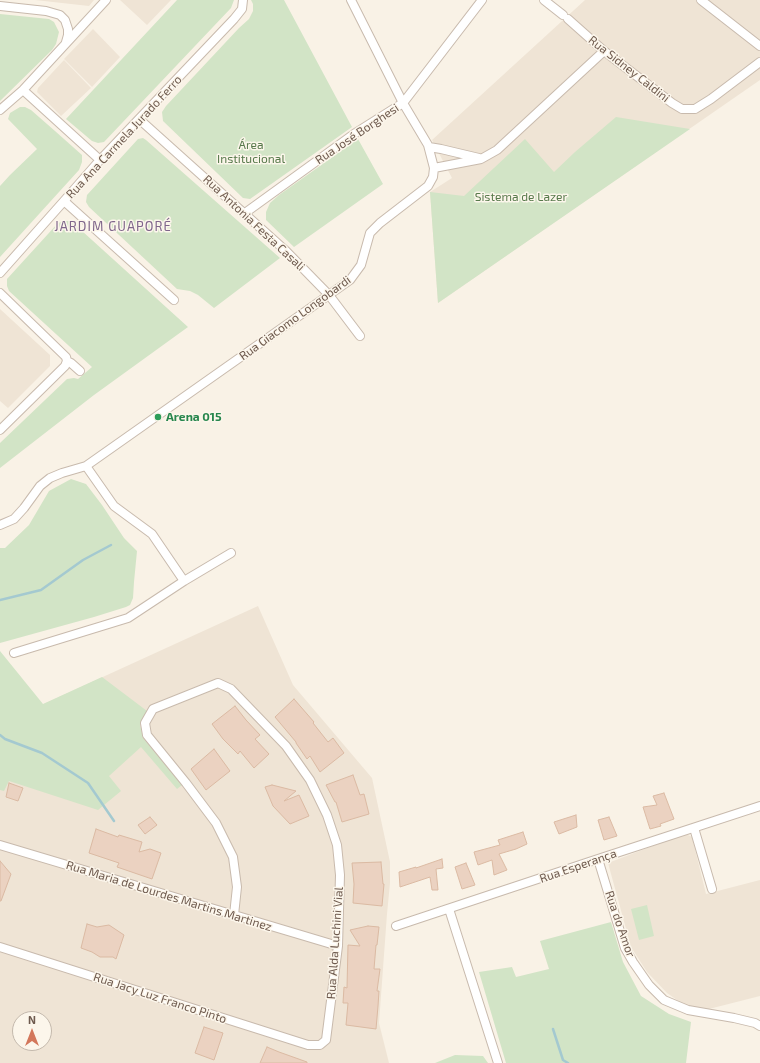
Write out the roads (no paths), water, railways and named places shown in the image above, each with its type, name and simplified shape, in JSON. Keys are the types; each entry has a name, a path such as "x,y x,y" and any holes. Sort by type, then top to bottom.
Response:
{"street":[{"path":"0,110 23,90 106,0"},
{"name":"Rua Ana Carmela Jurado Ferro","path":"0,274 100,160 234,20 242,9 244,0"},
{"path":"351,0 403,103 429,147 434,168 481,158 497,150 604,51"},
{"name":"Rua José Borghesi","path":"245,213 354,134 403,103 482,0"},
{"name":"Rua Sidney Caldini","path":"544,0 604,51 682,109 695,109 711,99 760,62"},
{"path":"701,0 760,46"},
{"path":"0,6 46,11 60,16 64,20 68,29 65,45"},
{"path":"23,90 100,160"},
{"name":"Rua Antonia Festa Casali","path":"139,119 286,251 330,295 360,336"},
{"path":"429,147 481,158"},
{"name":"Rua Giacomo Longobardi","path":"0,525 14,519 40,486 50,478 86,466 350,280 361,265 370,233 380,223 428,186 433,177 434,168"},
{"path":"64,202 174,300"},
{"path":"0,293 66,357 67,361 80,371"},
{"path":"0,430 65,366 67,361"},
{"path":"86,466 114,506 152,534 184,581"},
{"path":"14,653 128,618 184,581 231,553"},
{"name":"Rua Alda Luchini Vial","path":"234,915 237,887 233,857 216,823 147,735 146,723 153,709 218,684 231,689 286,746 310,780 327,815 337,845 340,875 338,946 326,1040 320,1045"},
{"name":"Rua Esperança","path":"396,926 760,806"},
{"path":"694,828 712,889"},
{"name":"Rua Maria de Lourdes Martins Martinez","path":"0,845 338,946"},
{"name":"Rua do Amor","path":"598,859 625,948 632,962 649,985 664,1000 688,1010 734,1018 760,1026"},
{"path":"450,909 498,1063"},
{"name":"Rua Jacy Luz Franco Pinto","path":"0,947 308,1046 320,1045"}],"waterway":[{"path":"0,600 41,590 83,560 111,545"},
{"path":"0,735 5,739 42,753 88,783 114,821"},
{"path":"553,1029 563,1060 568,1063"}],"place":[{"name":"Arena 015","path":"158,417"}],"district":[{"name":"JARDIM GUAPORÉ","path":"113,227"}],"park label":[{"name":"Área Institucional","path":"251,152"},
{"name":"Sistema de Lazer","path":"521,197"}]}
